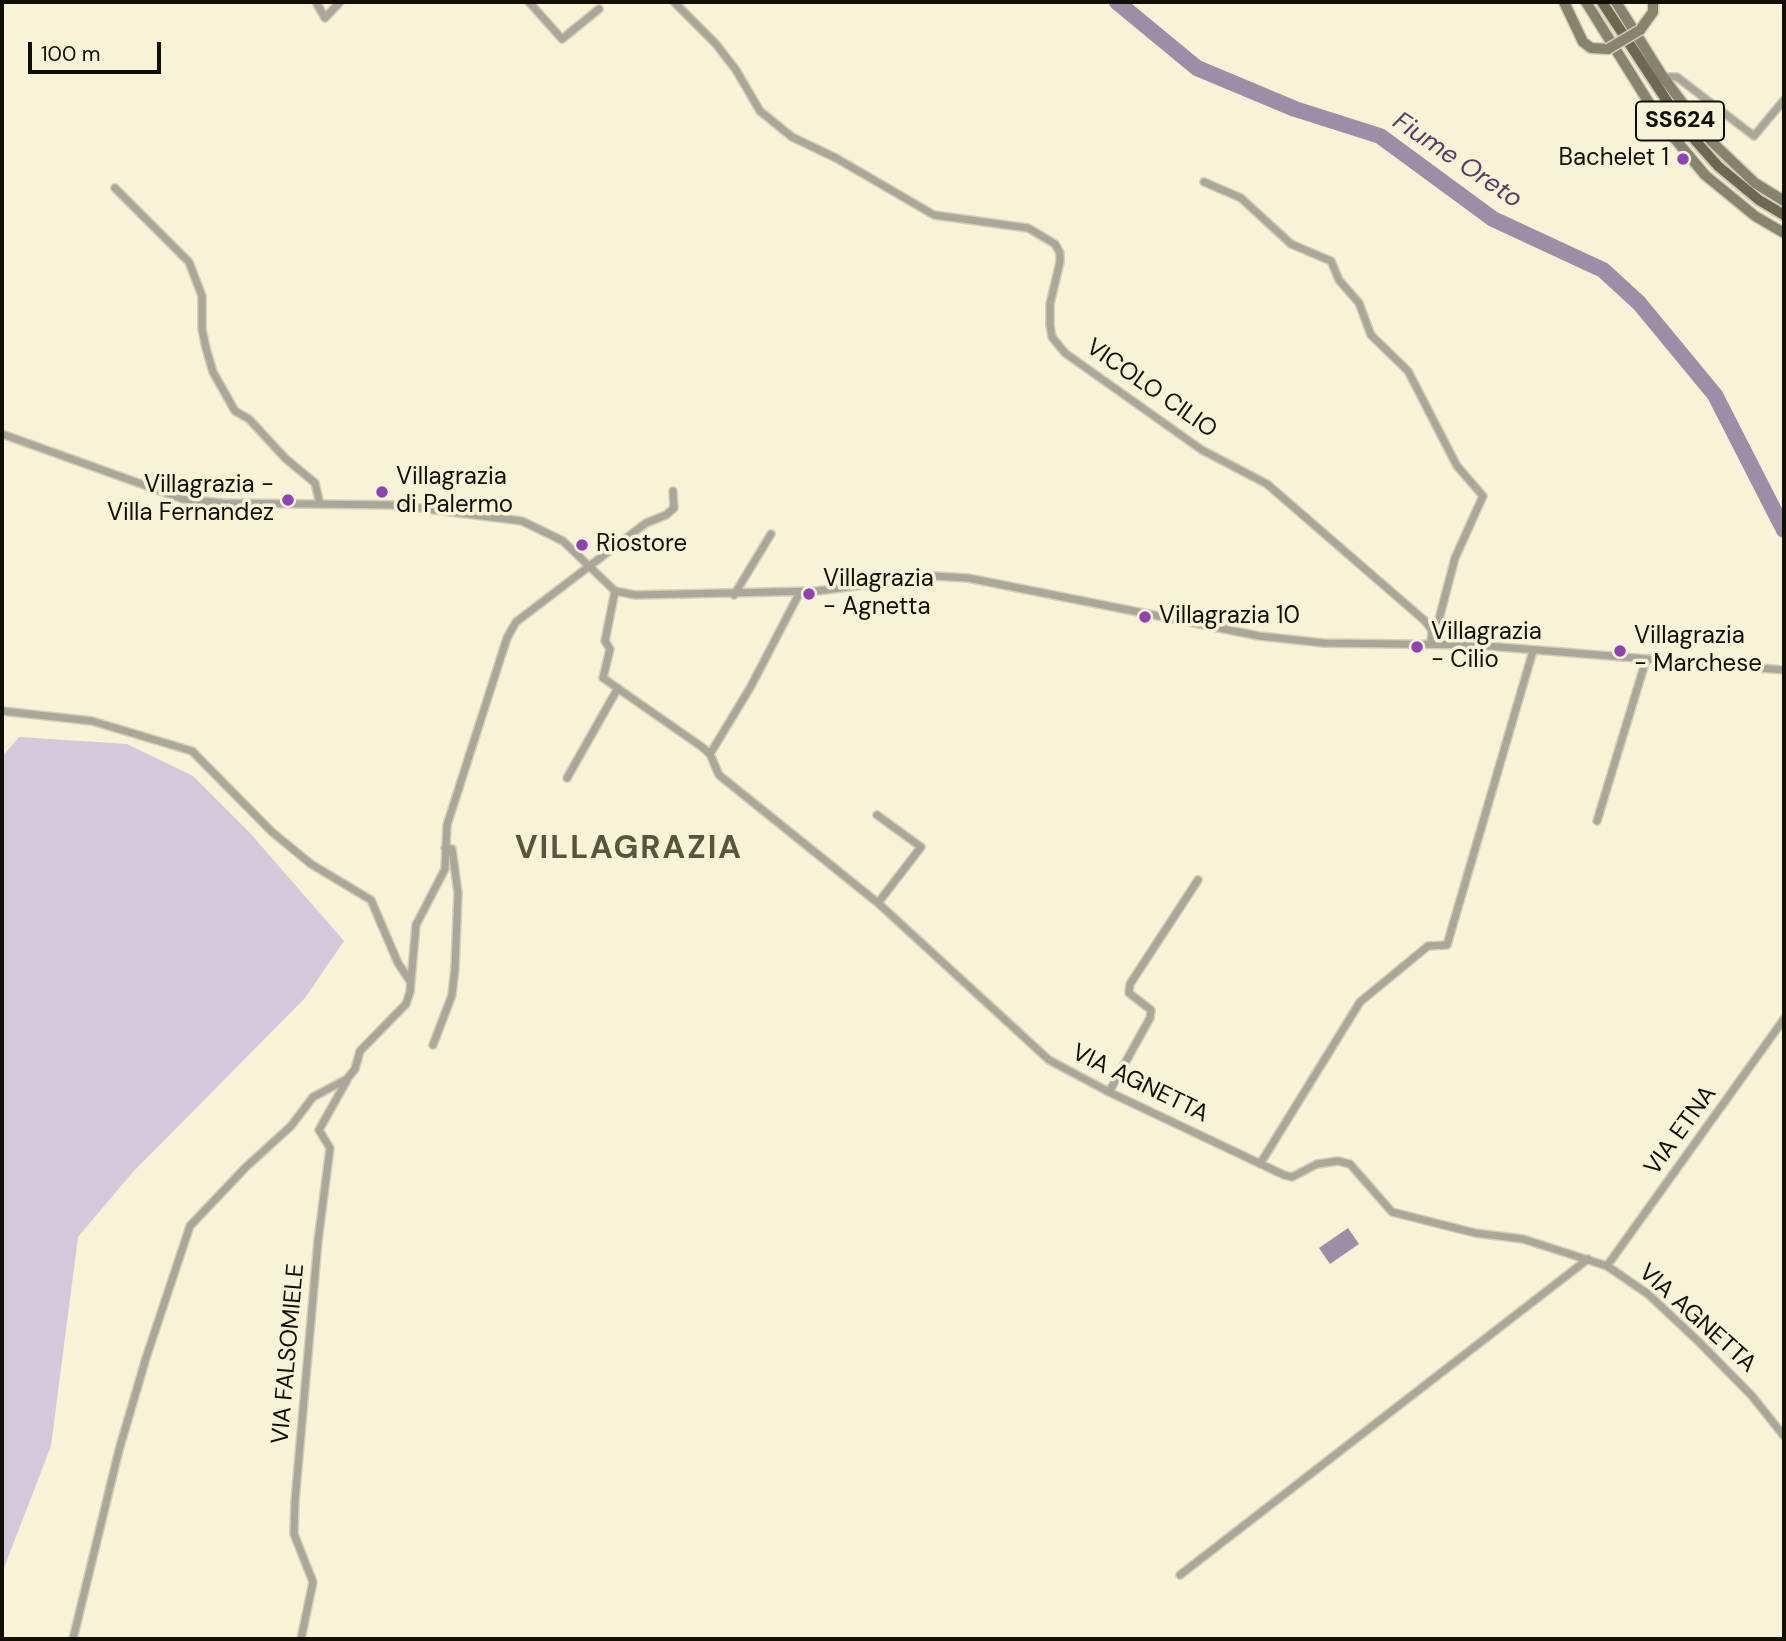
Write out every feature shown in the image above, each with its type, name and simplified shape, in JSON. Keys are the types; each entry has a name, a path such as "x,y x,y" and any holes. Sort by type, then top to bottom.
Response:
{"main road":[{"path":"1564,2 1583,42 1591,48 1608,49 1640,30 1653,12 1653,2"},
{"path":"1586,2 1661,122 1704,175 1755,216 1784,233"},
{"name":"SS624","path":"1602,2 1686,130 1718,166 1759,200 1784,215"},
{"path":"1616,2 1663,77 1711,141 1755,183 1784,201"}],"street":[{"path":"316,2 325,18 340,2"},
{"path":"529,2 562,39 599,9"},
{"name":"VICOLO CILIO","path":"674,2 716,44 760,111 792,137 836,158 926,212 1028,228 1055,244 1060,253 1060,262 1050,304 1049,325 1052,337 1065,353 1202,450 1267,484 1317,525 1432,629"},
{"path":"1663,77 1677,77 1754,136 1784,100"},
{"path":"1203,182 1241,198 1291,244 1331,261 1339,280 1359,303 1371,335 1408,371 1448,452 1483,496 1455,558 1438,623 1432,629 1431,642"},
{"path":"115,188 188,262 202,296 202,329 206,348 214,372 234,411 249,419 285,458 315,483 320,503"},
{"path":"2,434 183,499 222,503 396,505 522,521 553,534 615,590 635,595 800,592 933,576 968,578 1259,636 1324,643 1431,642 1784,670"},
{"path":"73,1639 119,1450 190,1226 246,1167 291,1126 313,1097 347,1079 355,1069 360,1051 405,1003 416,925 445,869 447,825 507,638 516,622 646,523 666,515 674,508 673,491"},
{"path":"734,595 771,534"},
{"name":"VIA AGNETTA","path":"615,590 605,641 610,649 602,673 603,678 710,754 719,775 878,903 963,977 1037,1051 1109,1092 1292,1177 1318,1164 1338,1161 1350,1164 1392,1212 1475,1233 1523,1239 1607,1266 1648,1294 1699,1342 1752,1396 1784,1436"},
{"path":"710,754 750,688 800,592"},
{"path":"1260,1164 1360,1002 1428,946 1447,945 1533,650"},
{"path":"1597,821 1646,660"},
{"path":"567,778 618,688"},
{"path":"2,711 92,721 192,751 272,832 311,864 371,900 398,963 410,981"},
{"path":"877,815 921,847 878,903"},
{"path":"433,1045 452,995 455,968 458,893 452,849 445,848"},
{"path":"1109,1092 1150,1018 1151,1010 1129,993 1130,984 1198,880"},
{"name":"VIA ETNA","path":"1607,1266 1784,1019"},
{"name":"VIA FALSOMIELE","path":"301,1639 313,1582 294,1534 295,1501 318,1241 330,1148 318,1130 347,1079"},
{"path":"1180,1575 1588,1258"}],"shaded area":[{"path":"19,737 127,744 193,776 250,833 344,941 305,998 132,1173 78,1237 51,1446 2,1573 2,757"},
{"path":"1348,1228 1359,1244 1330,1264 1319,1248"}],"waterway":[{"name":"Fiume Oreto","path":"1117,2 1197,68 1295,109 1380,136 1493,219 1603,270 1639,303 1715,395 1784,530"}],"place":[{"name":"Bachelet 1","path":"1683,159"},
{"name":"Villagrazia di Palermo","path":"382,492"},
{"name":"Villagrazia - Villa Fernandez","path":"288,500"},
{"name":"Riostore","path":"582,545"},
{"name":"Villagrazia - Agnetta","path":"809,594"},
{"name":"Villagrazia 10","path":"1145,617"},
{"name":"Villagrazia - Cilio","path":"1417,647"},
{"name":"Villagrazia - Marchese","path":"1620,651"}],"district":[{"name":"VILLAGRAZIA","path":"629,850"}]}
